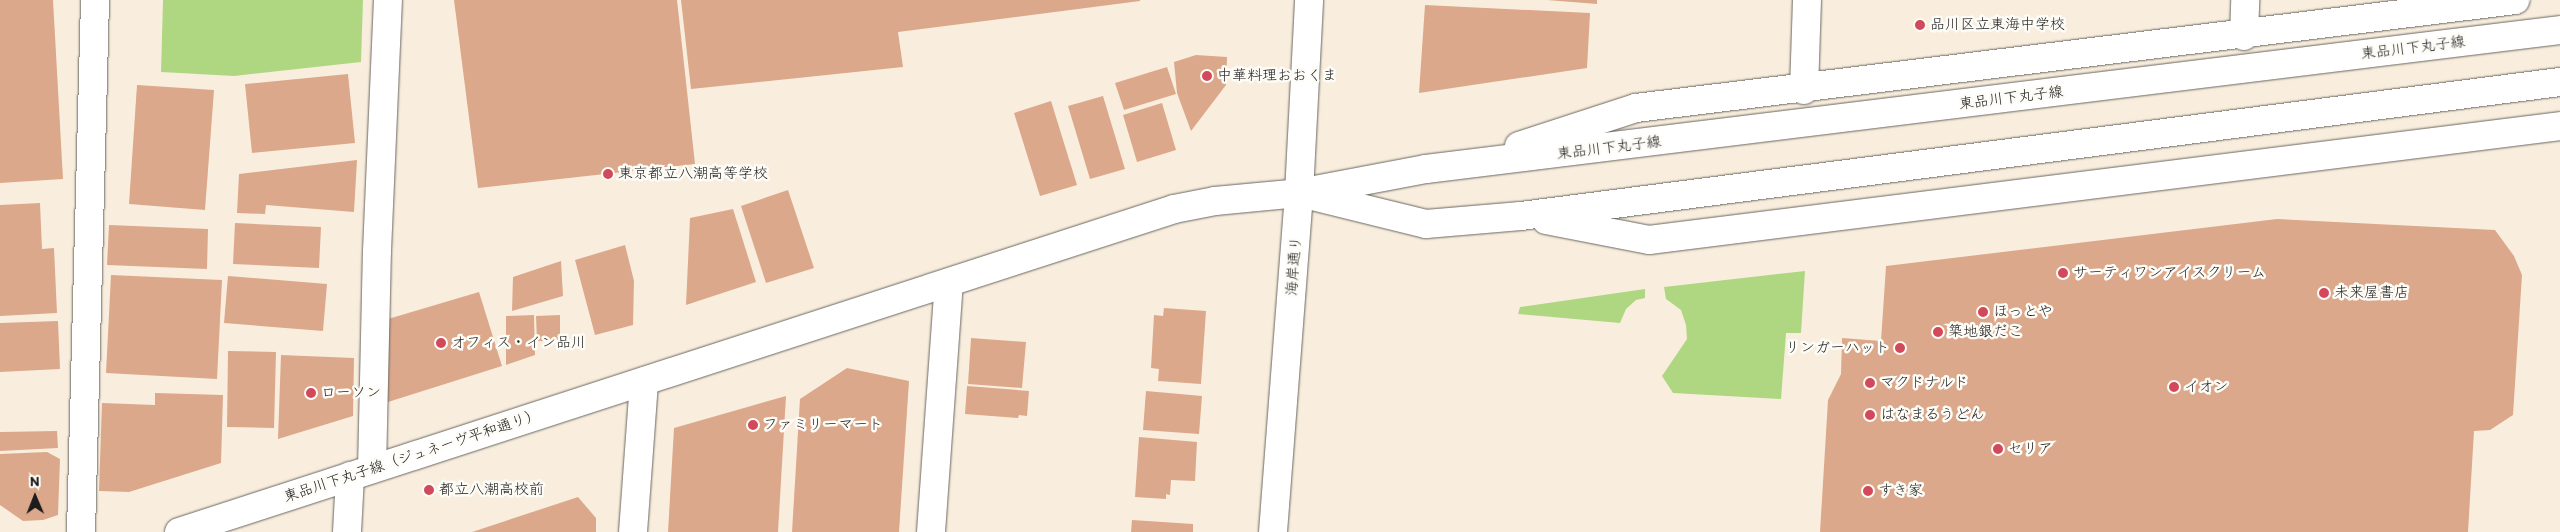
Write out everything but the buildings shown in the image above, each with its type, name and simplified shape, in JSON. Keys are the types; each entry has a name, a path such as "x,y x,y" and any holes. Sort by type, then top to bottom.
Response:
{"main road":[{"path":"82,532 95,0"},
{"path":"347,532 361,473 377,251 388,0"},
{"name":"海岸通り","path":"1273,532 1299,193 1309,0"},
{"path":"1804,90 1807,0"},
{"path":"2244,36 2245,0"},
{"path":"931,532 949,283 1174,209 1215,200 1299,193 1462,165 1636,108 1804,90 2244,36 2515,0"},
{"name":"東品川下丸子線","path":"1462,165 1640,145 2560,30"},
{"path":"1299,193 1426,224 1521,216 2560,82"},
{"path":"1521,216 1649,240 2560,126"},
{"name":"東品川下丸子線（ジュネーヴ平和通り）","path":"180,532 949,283"},
{"path":"633,532 644,381"}],"green space":[{"path":"163,0 363,0 361,62 234,76 161,72"},
{"path":"1805,271 1801,333 1786,333 1781,399 1673,393 1662,376 1687,339 1686,325 1681,310 1666,299 1664,287"},
{"path":"1645,289 1645,298 1636,300 1626,309 1620,323 1518,314 1520,307"}],"place":[{"name":"品川区立東海中学校","path":"1920,25"},
{"name":"中華料理おおくま","path":"1207,76"},
{"name":"東京都立八潮高等学校","path":"608,174"},
{"name":"サーティワンアイスクリーム","path":"2063,273"},
{"name":"未来屋書店","path":"2324,293"},
{"name":"ほっとや","path":"1983,312"},
{"name":"築地銀だこ","path":"1938,332"},
{"name":"オフィス・イン品川","path":"441,343"},
{"name":"リンガーハット","path":"1900,348"},
{"name":"マクドナルド","path":"1870,383"},
{"name":"イオン","path":"2174,387"},
{"name":"ローソン","path":"311,393"},
{"name":"はなまるうどん","path":"1870,415"},
{"name":"ファミリーマート","path":"753,425"},
{"name":"セリア","path":"1998,449"},
{"name":"都立八潮高校前","path":"429,490"},
{"name":"すき家","path":"1868,491"}]}
